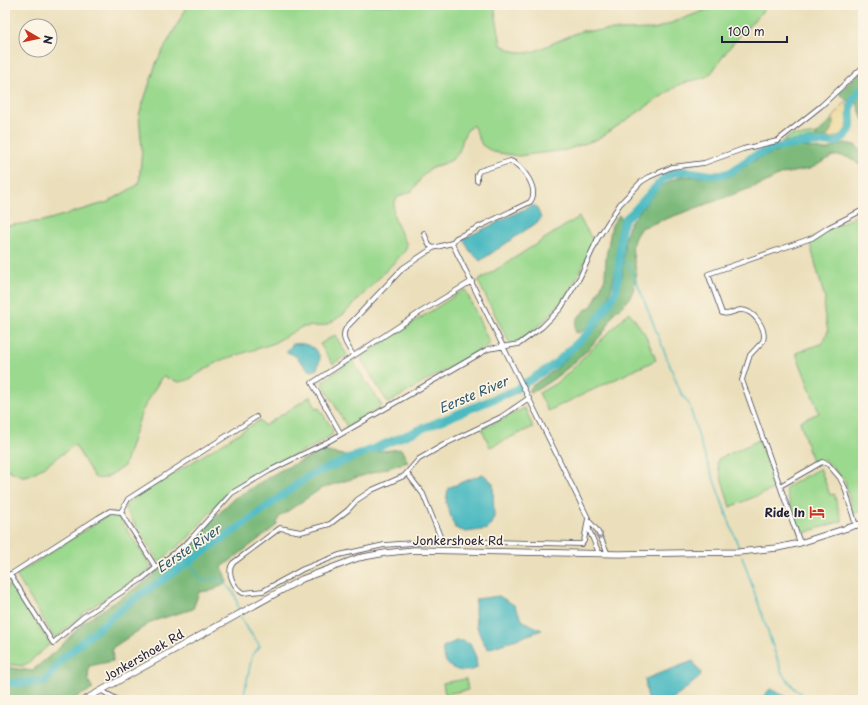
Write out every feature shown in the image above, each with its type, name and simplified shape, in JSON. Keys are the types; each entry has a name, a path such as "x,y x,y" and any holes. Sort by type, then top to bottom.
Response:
{"street":[{"path":"10,574 53,643 83,617 156,568 188,542 232,493 269,471 341,434 488,349 504,348 522,342 542,327 561,308 580,277 602,233 620,204 641,182 649,176 672,168 704,163 743,149 777,141 821,106 863,67"},
{"path":"353,355 344,340 343,334 346,328 403,268 432,248 452,243 456,238 530,202 534,195 534,189 524,172 513,162 505,161 479,171 477,181"},
{"path":"800,543 742,380 750,355 763,341 764,330 747,311 739,310 725,314 721,312 708,274 812,238 829,227 863,210"},
{"path":"424,233 432,248"},
{"path":"452,243 588,519 597,530 608,554"},
{"path":"341,434 312,383 353,355 472,281"},
{"path":"529,398 501,417 447,443 419,459 411,466 407,473 372,490 357,500 348,510 330,524 301,532 284,528 276,531 233,563 230,572 234,582 243,593 260,592 303,569 351,552 384,545 442,541 582,544 584,541 588,519"},
{"path":"121,512 128,499 256,417"},
{"path":"780,486 811,468 826,462 842,483 856,526"},
{"path":"407,473 424,494 442,541"},
{"path":"5,578 110,511 121,512"},
{"path":"121,512 156,568"},
{"path":"588,519 589,530 599,553"},
{"name":"Jonkershoek Rd","path":"84,700 285,587 337,565 358,558 414,550 608,554 705,554 777,548 800,543 863,523"},
{"path":"102,690 118,700"}],"green space":[{"path":"188,5 494,5 501,45 513,51 527,53 581,31 655,29 719,5 768,5 729,48 712,72 706,77 680,84 598,139 566,150 518,156 493,152 482,145 473,125 465,133 460,150 454,158 449,162 429,170 423,175 412,191 398,197 395,202 394,214 398,228 407,245 405,251 344,314 330,323 322,326 302,327 272,344 219,361 188,380 179,382 164,377 161,378 142,411 124,466 109,476 101,479 94,477 75,445 34,472 23,476 18,475 5,468 5,226 43,221 108,202 139,184 142,150 139,115 157,61"},
{"path":"863,69 863,121 857,103 846,100 839,93"},
{"path":"833,118 832,129 826,138 816,138 817,134"},
{"path":"817,134 816,138 781,142 792,135 801,136"},
{"path":"845,143 855,145 863,152 863,168 852,159 843,156 833,156 810,169 782,174 762,184 641,228 633,243 633,255 636,268 635,283 632,293 624,305 614,313 595,343 578,359 551,381 531,393 528,392 532,386 557,368 598,326 617,291 622,277 625,237 630,223 659,188 682,176 714,178 728,177 759,158 788,148 803,147 826,150"},
{"path":"863,212 863,510 853,514 845,481 825,460 813,465 800,421 819,413 796,353 823,343 828,331 824,312 825,299 809,240"},
{"path":"619,215 621,218 617,259 608,298 594,321 584,330 576,333 575,324 581,314 592,306 605,278 606,257 612,225"},
{"path":"579,217 594,242 579,274 571,288 553,312 529,334 513,345 510,344 478,281"},
{"path":"465,289 490,344 388,403 362,361 362,356"},
{"path":"629,312 645,334 656,360 548,411 539,393 560,381"},
{"path":"335,335 347,355 333,364 320,344"},
{"path":"352,360 382,406 347,427 322,382"},
{"path":"311,396 316,409 319,408 333,430 332,435 228,491 189,537 159,562 126,510 125,504 260,420 264,426"},
{"path":"525,408 533,427 490,447 482,429"},
{"path":"759,440 776,488 730,507 717,463 718,459"},
{"path":"401,449 408,462 322,488 279,517 276,526 222,567 227,582 214,590 199,592 193,609 153,621 112,648 113,661 89,666 88,680 93,689 70,700 5,700 5,667 32,671 59,648 84,622 145,582 203,530 233,499 279,471 322,451 343,455"},
{"path":"820,468 830,495 834,494 842,521 800,534 785,488"},
{"path":"112,513 117,514 152,568 83,613 57,637 54,637 16,575"},
{"path":"10,581 50,644 28,663 22,666 5,664 5,595"},
{"path":"466,679 468,690 445,694 443,683"}],"sand":[{"path":"846,101 848,108 848,121 844,132 840,136 834,138 826,138 832,129 833,118"}],"water":[{"path":"531,206 536,206 541,218 539,221 480,261 470,251 463,239"},
{"path":"293,344 310,346 317,351 320,359 317,369 312,371 308,369 298,358 286,352"},
{"path":"483,474 493,483 494,518 488,529 466,532 455,528 446,503 448,488"},
{"path":"499,596 514,605 523,621 542,630 488,649 481,638 477,626 475,612 476,599"},
{"path":"456,641 463,641 470,644 476,657 477,668 465,671 458,670 448,665 443,654 443,647"},
{"path":"693,661 701,673 699,678 680,694 668,700 648,700 645,679"},
{"path":"770,689 789,698 791,700 760,700"}],"waterway":[{"name":"Eerste River","path":"5,683 45,682 61,660 126,605 241,526 310,475 513,391 556,363 588,333 608,305 616,291 621,231 625,219 662,180 673,173 686,171 721,175 731,172 752,157 775,148 804,143 837,142 849,132 851,128 850,116 853,101 863,87"},
{"path":"620,256 632,270 680,391 689,404 702,448 739,548"},
{"path":"742,556 782,673 796,690 810,700"},
{"path":"189,562 202,581 221,578 235,595 239,610"},
{"path":"241,617 244,624 260,646 252,656 243,700"}],"place":[{"name":"Ride In","path":"817,512"}]}
